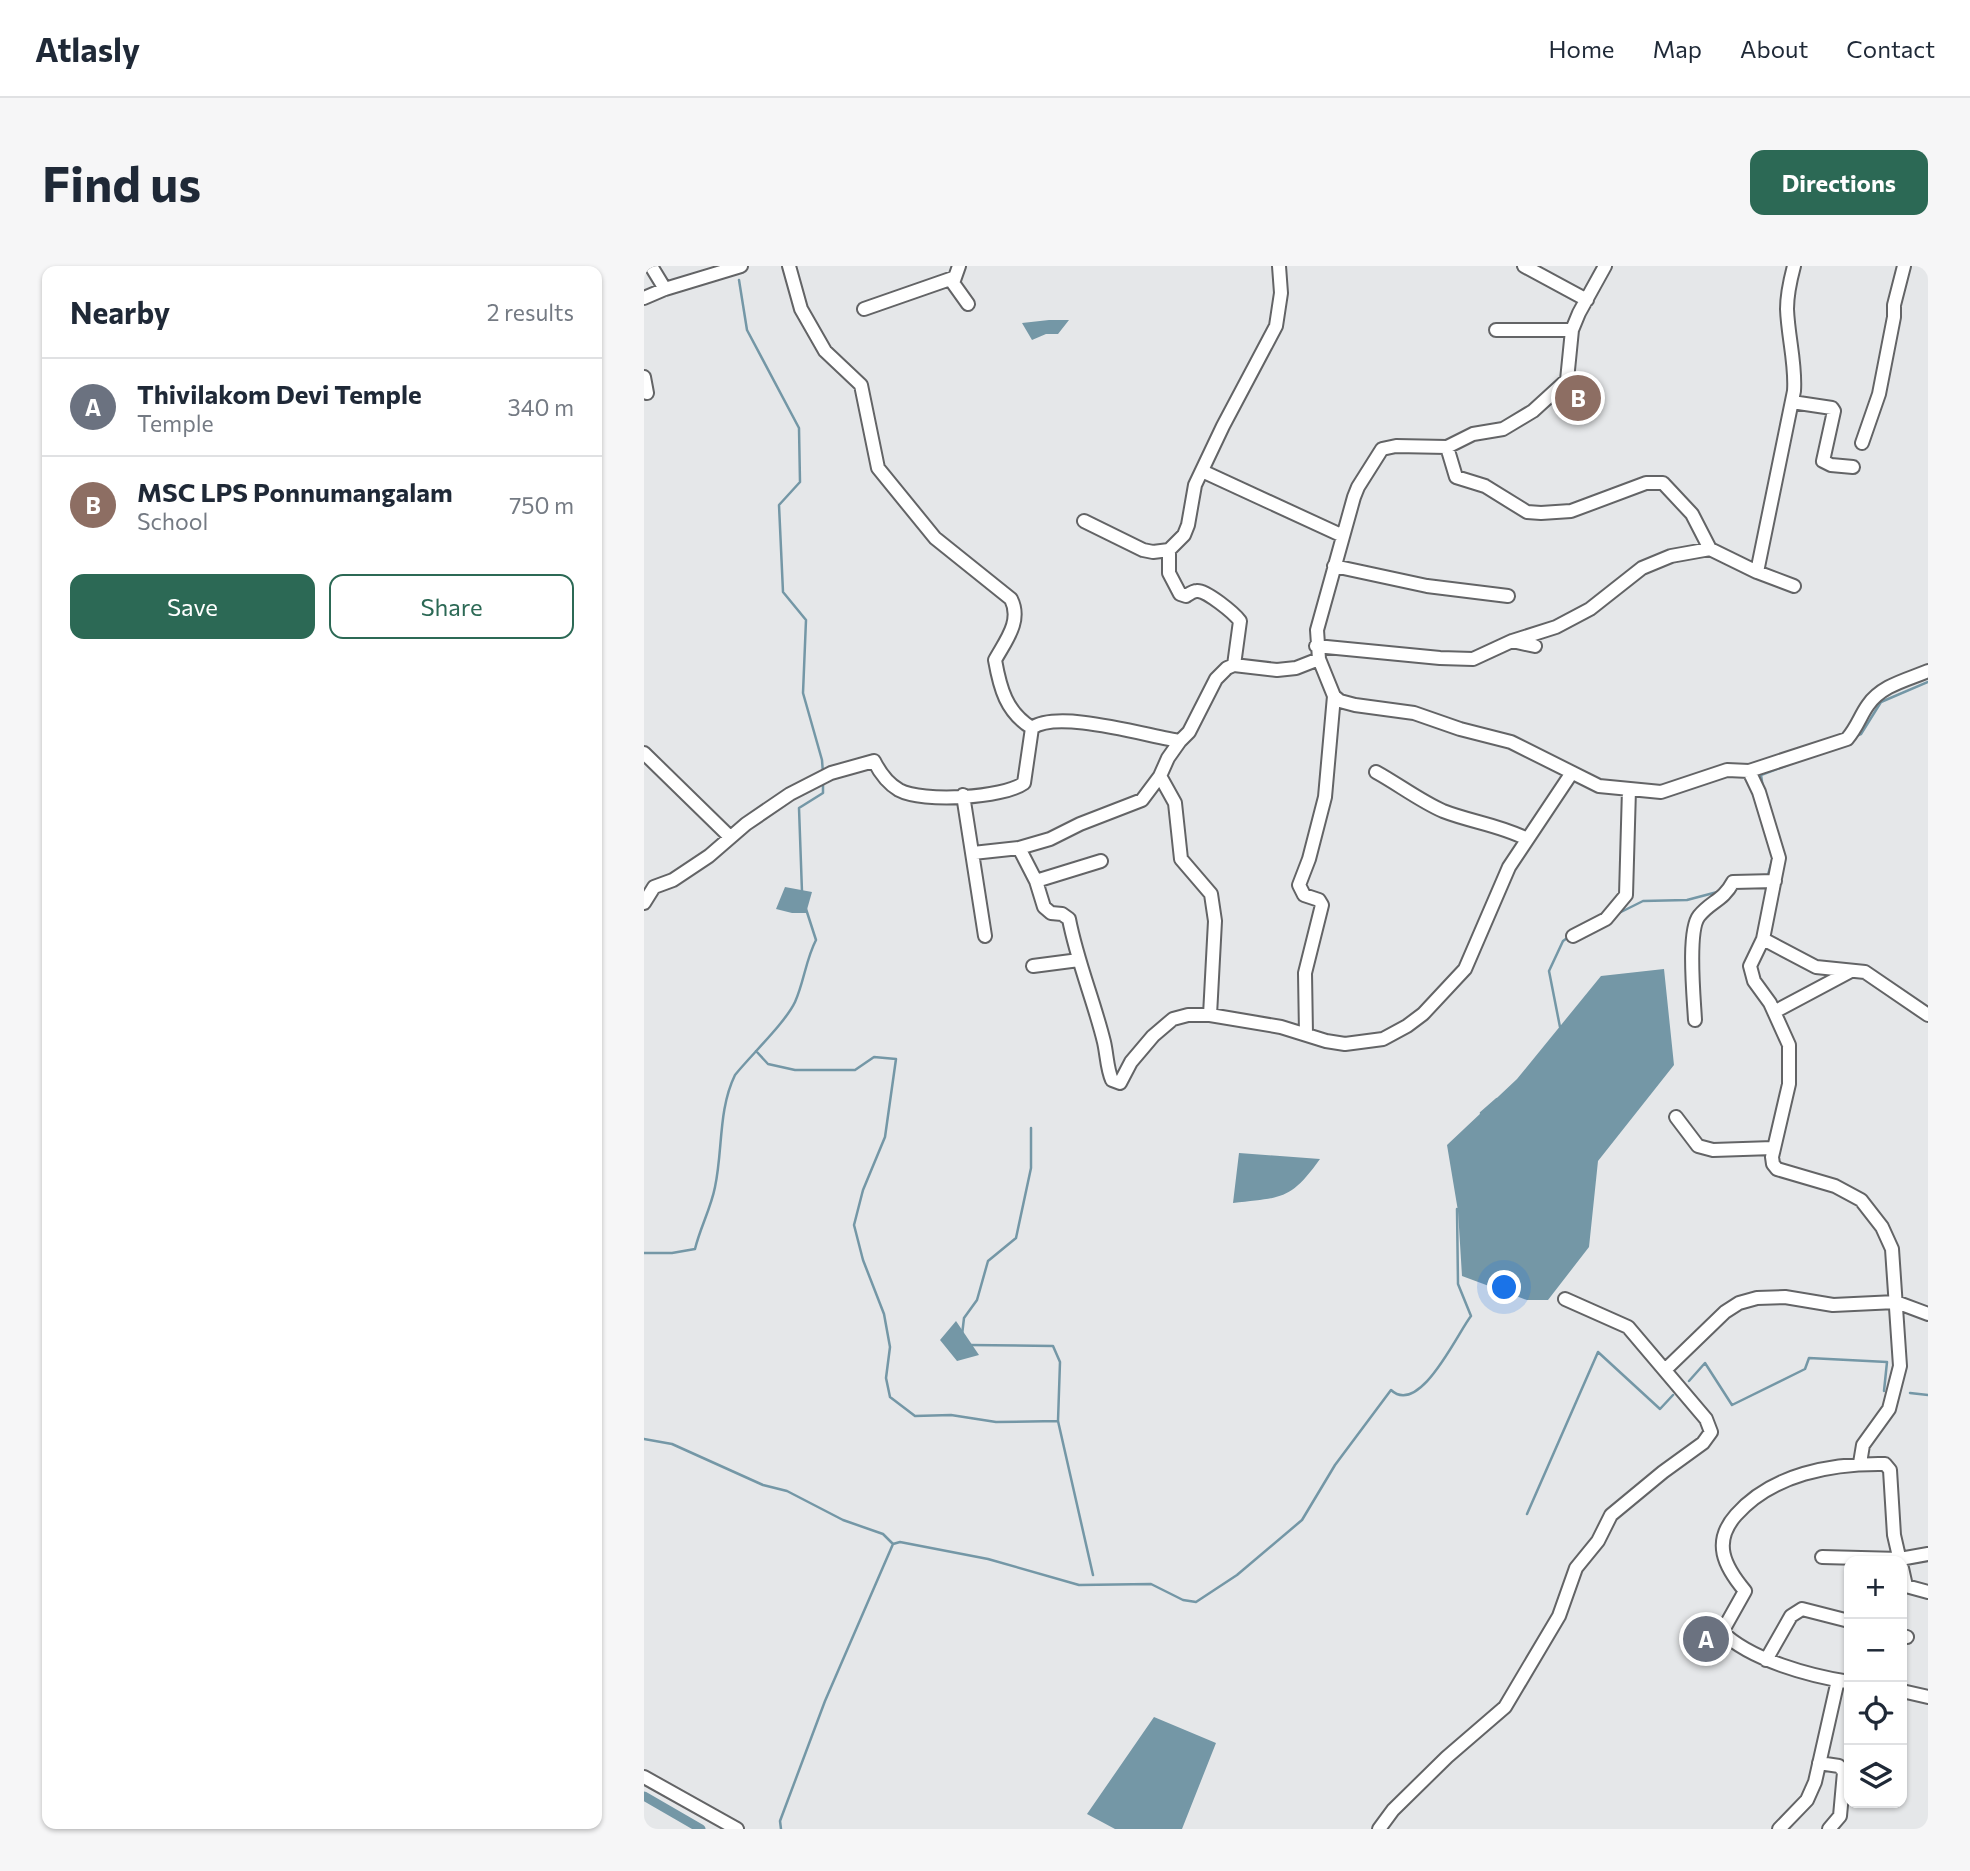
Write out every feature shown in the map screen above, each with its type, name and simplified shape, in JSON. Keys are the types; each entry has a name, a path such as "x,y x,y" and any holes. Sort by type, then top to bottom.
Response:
{"street":[{"path":"651,266 666,289"},
{"path":"644,298 719,269 741,266"},
{"path":"789,266 801,309 825,351 861,385 878,468 935,538 1011,599 1015,608 1015,620 995,660 1005,698 1014,714 1032,728"},
{"path":"1084,521 1143,551 1169,550 1184,535 1195,485 1276,326 1281,293 1279,266"},
{"path":"1524,266 1587,300"},
{"path":"1306,1034 1304,973 1322,905 1319,900 1304,895 1299,885 1309,859 1325,797 1334,696 1318,653 1317,630 1358,487 1382,449 1396,446 1447,447 1474,434 1503,429 1533,411 1567,380 1572,330 1605,266"},
{"path":"1756,572 1792,402 1795,377 1787,310 1788,288 1794,266"},
{"path":"1862,443 1879,394 1894,305 1904,266"},
{"path":"956,272 953,283 968,304"},
{"path":"864,309 956,272"},
{"path":"1496,330 1572,330"},
{"path":"644,377 647,393"},
{"path":"1792,402 1832,408 1834,411 1823,461 1831,465 1853,467"},
{"path":"1447,447 1456,477 1485,486 1527,512 1571,511 1646,483 1662,483 1692,514 1710,549"},
{"path":"1202,471 1343,536"},
{"path":"973,853 1019,848 1050,839 1080,824 1142,800 1194,723 1216,679 1234,665 1276,670 1296,668 1318,653 1473,659 1512,641 1556,627 1590,609 1642,568 1671,555 1710,549 1756,572 1794,586"},
{"path":"1169,550 1169,573 1180,594 1186,596 1202,591 1236,615 1240,621 1234,665"},
{"path":"1334,566 1427,586 1508,596"},
{"path":"1512,641 1535,646"},
{"path":"1334,696 1340,701 1355,705 1413,713 1511,742 1599,786 1661,792 1727,771 1749,771 1847,738 1858,727 1866,708 1886,688 1928,671"},
{"path":"644,903 654,887 673,880 709,856 730,837 790,794 823,777 874,761 889,783 902,791 932,798 978,795 1016,789 1024,783 1032,728 1040,722 1059,720 1180,741"},
{"path":"644,753 730,837"},
{"path":"1749,771 1759,792 1779,858 1763,939 1750,966 1754,981 1774,1012 1788,1045 1789,1084 1773,1148 1773,1164 1777,1169 1835,1186 1861,1200 1882,1227 1892,1249 1900,1366 1889,1409 1863,1445 1860,1463"},
{"path":"1376,772 1442,810 1482,824 1498,825 1527,839"},
{"path":"1019,848 1047,910 1069,919 1104,1043 1109,1073 1112,1080 1120,1083 1131,1062 1146,1044 1172,1019 1188,1015 1210,1015 1281,1027 1326,1041 1363,1043 1383,1039 1423,1014 1465,969 1509,867 1571,774"},
{"path":"1160,776 1175,803 1181,859 1211,894 1215,921 1210,1015"},
{"path":"1573,936 1606,919 1626,895 1629,789"},
{"path":"963,795 985,936"},
{"path":"1036,881 1101,860"},
{"path":"1695,1020 1691,967 1696,919 1706,908 1726,895 1733,882 1775,881"},
{"path":"1763,939 1816,967 1865,972 1928,1015"},
{"path":"1033,966 1079,960"},
{"path":"1774,1012 1851,971"},
{"path":"1676,1117 1698,1146 1713,1150 1773,1148"},
{"path":"1665,1370 1725,1312 1740,1303 1757,1298 1785,1297 1833,1305 1896,1302 1928,1314"},
{"path":"1379,1829 1393,1810 1447,1757 1489,1723 1515,1693 1559,1616 1576,1568 1598,1541 1612,1515 1710,1435 1709,1423 1628,1327 1565,1299"},
{"path":"1779,1829 1807,1800 1815,1782 1843,1681 1766,1660 1734,1644 1722,1632 1745,1591 1729,1569 1724,1555 1722,1541 1726,1528 1750,1499 1791,1478 1860,1463 1885,1464 1890,1470 1894,1535 1898,1556"},
{"path":"1907,1561 1928,1554"},
{"path":"1822,1556 1844,1558"},
{"path":"1907,1586 1928,1592"},
{"path":"1766,1660 1791,1616 1802,1609 1845,1619"},
{"path":"1907,1692 1928,1697"},
{"path":"1819,1762 1839,1766 1844,1772 1840,1816 1829,1829"},
{"path":"644,1777 737,1829"}],"shaded area":[{"path":"1583,378 1596,408 1574,418 1561,388"}],"water":[{"path":"1069,320 1058,334 1046,334 1032,340 1022,323"},
{"path":"785,887 812,892 806,913 776,909"},
{"path":"1664,969 1674,1065 1598,1161 1589,1247 1548,1300 1527,1300 1462,1276 1458,1211 1447,1145 1517,1079 1601,976"},
{"path":"1239,1153 1320,1159 1292,1190 1274,1198 1233,1203"},
{"path":"956,1321 979,1355 957,1361 940,1340"},
{"path":"1154,1717 1216,1743 1182,1829 1115,1829 1087,1814"}],"waterway":[{"path":"739,280 747,330 799,428 800,482 779,505 783,592 806,620 803,693 822,760 823,773"},
{"path":"1856,736 1861,734 1881,702 1928,682"},
{"path":"1763,788 1761,775 1788,765"},
{"path":"802,892 799,808 823,793 823,783"},
{"path":"1767,878 1773,857"},
{"path":"1617,914 1643,901 1687,900 1721,891"},
{"path":"644,1253 672,1253 695,1249 715,1187 723,1116 735,1075 776,1029 795,1002 816,940 806,909"},
{"path":"1560,1027 1549,971 1563,941 1570,936"},
{"path":"756,1051 768,1064 795,1070 855,1070 874,1057 896,1059 885,1137 863,1190 854,1225 863,1260 884,1314 890,1347 886,1378 890,1397 915,1416 951,1415 996,1422 1058,1421 1093,1575"},
{"path":"1481,1113 1497,1099"},
{"path":"962,1335 964,1318 977,1300 988,1261 1016,1238 1031,1168 1031,1128"},
{"path":"781,1829 780,1821 825,1701 893,1544 900,1542 988,1559 1079,1585 1151,1584 1183,1600 1196,1602 1237,1575 1302,1520 1335,1465 1391,1390 1402,1395 1414,1392 1426,1383 1448,1354 1471,1316 1458,1284 1457,1209"},
{"path":"969,1345 1053,1346 1060,1362 1058,1421"},
{"path":"1527,1514 1598,1352 1660,1409 1673,1395"},
{"path":"1689,1381 1705,1363 1732,1405 1805,1369 1809,1358 1887,1362 1884,1391"},
{"path":"1910,1393 1928,1395"},
{"path":"644,1439 672,1444 763,1485 787,1491 843,1520 883,1534 893,1544"},
{"path":"644,1796 701,1829"}],"place":[{"name":"MSC LPS Ponnumangalam","path":"1578,398"},
{"name":"Thivilakom Devi Temple","path":"1706,1639"}]}
